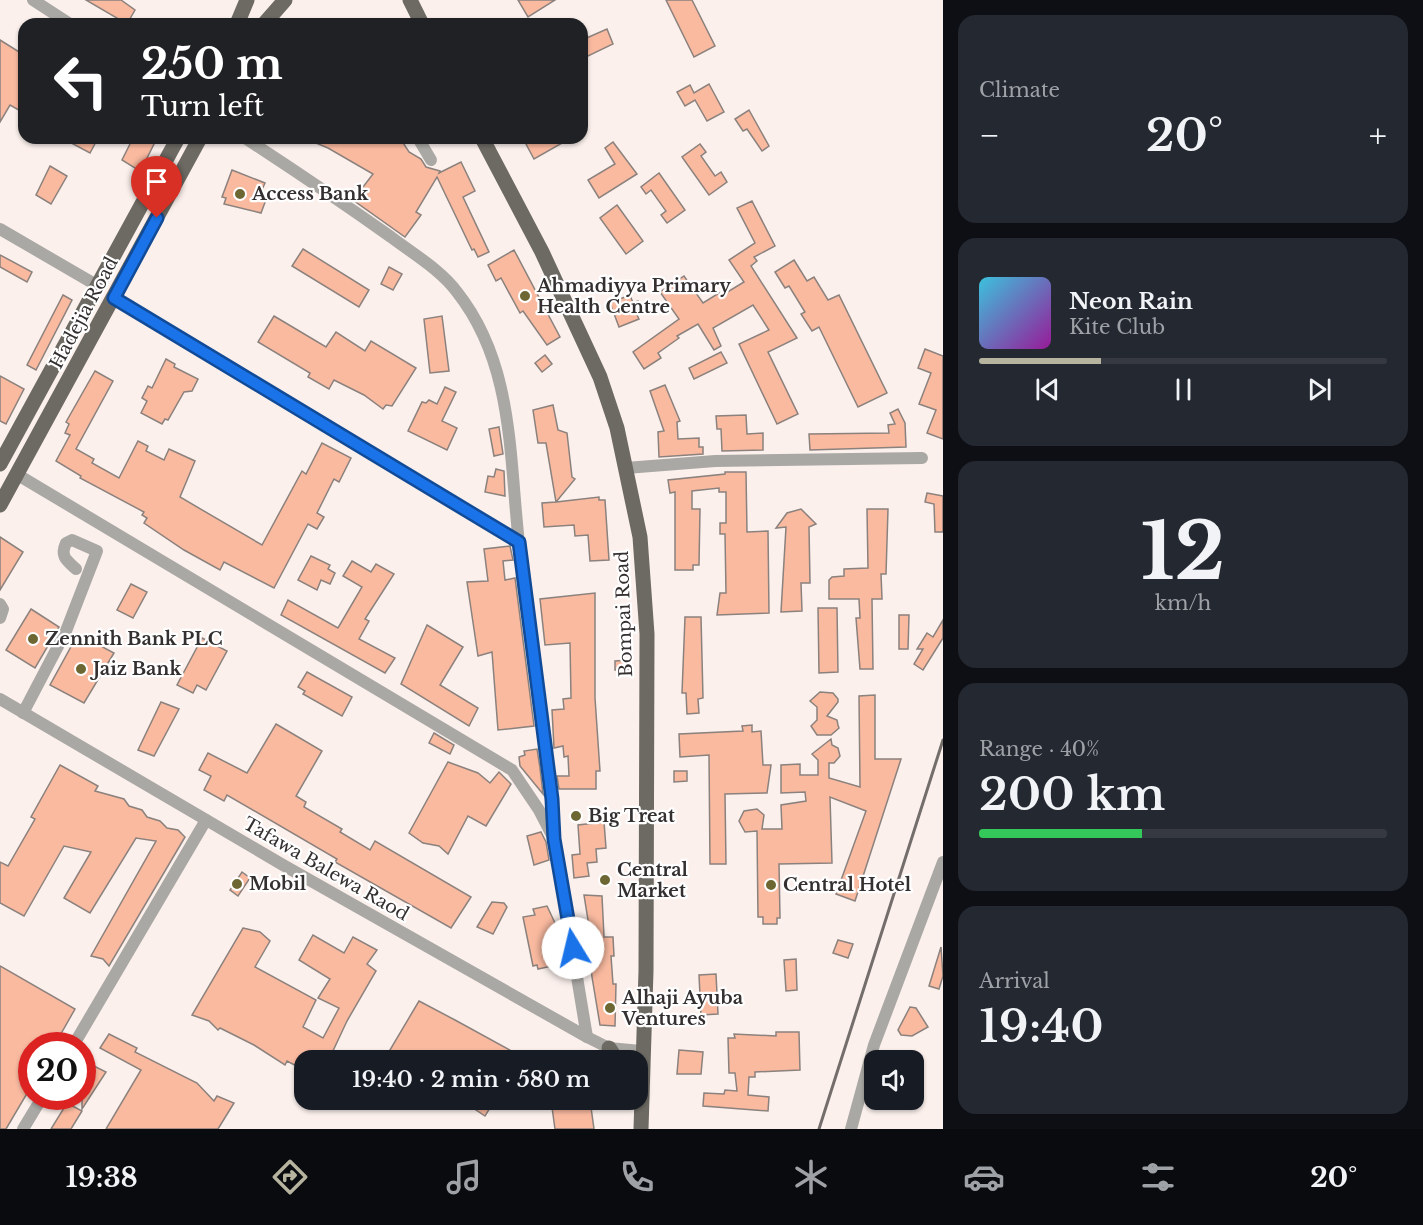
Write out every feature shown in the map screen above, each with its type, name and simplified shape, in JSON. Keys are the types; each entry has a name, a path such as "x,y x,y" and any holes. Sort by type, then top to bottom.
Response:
{"main road":[{"path":"240,18 247,0"},
{"path":"269,18 285,0"},
{"path":"410,0 419,18"},
{"name":"Hadejia Road","path":"0,464 175,144"},
{"name":"Hadejia Road","path":"2,501 197,144"},
{"name":"Bompai Road","path":"485,144 542,252 600,377 617,428 640,537 646,634 646,971 642,1050"},
{"name":"Bompai Road","path":"640,1110 642,1127"}],"street":[{"path":"33,0 61,18"},
{"path":"253,144 323,189 412,253 456,289 479,323 498,370 505,402 519,542 552,799 554,839 587,1037"},
{"path":"422,144 431,160"},
{"path":"0,229 98,286"},
{"path":"114,298 519,542"},
{"path":"626,468 715,461 922,458"},
{"path":"18,475 492,756 512,770 524,785 554,839"},
{"path":"23,713 66,631 97,551 72,540 66,543 63,553 64,559 76,568"},
{"path":"0,604 3,609 0,618"},
{"name":"Tafawa Balewa Raod","path":"0,699 607,1050"},
{"path":"81,1032 206,820"},
{"path":"851,1129 874,1045 943,862"},
{"path":"23,1129 35,1110"}],"building":[{"path":"86,0 121,0 135,10 130,18 117,18"},
{"path":"518,0 555,0 528,17"},
{"path":"666,0 692,0 715,46 694,57"},
{"path":"607,29 613,44 588,56 588,37"},
{"path":"0,40 18,51 18,110 10,105 0,122"},
{"path":"709,84 724,112 707,121 695,100 685,106 677,92 690,85 694,93"},
{"path":"749,110 769,146 762,151 747,129 743,131 735,119"},
{"path":"613,142 637,174 599,198 588,180 615,164 605,148"},
{"path":"73,144 95,144 90,153"},
{"path":"130,144 154,144 144,164 141,163 138,170 122,160"},
{"path":"318,144 404,144 409,152 421,159 426,167 440,171 439,173 461,162 475,191 463,197 489,252 478,257 474,249 472,250 437,177 416,212 421,215 405,237 353,200 373,174"},
{"path":"526,144 560,144 534,159"},
{"path":"700,144 706,152 701,156 715,176 721,172 727,182 709,195 682,157"},
{"path":"50,166 67,176 51,204 36,195"},
{"path":"232,170 265,183 260,194 267,197 261,213 224,204 226,198 222,197"},
{"path":"659,173 685,210 667,223 661,215 666,211 651,190 646,194 641,187"},
{"path":"752,201 775,246 754,257 757,261 751,266 797,338 768,352 798,414 777,424 739,344 769,330 753,305 713,328 721,346 714,350 698,324 677,336 679,338 658,353 661,358 644,369 633,352 679,319 660,292 684,276 703,303 719,293 721,296 744,282 729,260 755,243 737,208"},
{"path":"617,205 643,241 626,254 600,218"},
{"path":"303,249 369,290 359,307 292,266"},
{"name":"Ahmadiyya Primary Health Centre","path":"514,250 560,337 547,345 523,311 520,313 501,278 496,281 488,265"},
{"path":"0,255 32,272 27,282 0,267"},
{"path":"794,260 807,281 814,277 828,300 839,295 887,393 858,407 819,327 812,331 801,314 805,312 789,286 785,288 775,272"},
{"path":"389,267 402,274 393,290 381,284"},
{"path":"63,295 72,300 36,370 27,365"},
{"path":"630,295 633,303 638,301 642,311 636,313 639,319 619,327 610,303"},
{"path":"274,316 326,347 336,332 365,351 371,341 416,368 392,406 386,405 383,409 364,395 334,380 329,389 308,377 310,373 258,342"},
{"path":"442,316 449,371 430,373 424,319"},
{"path":"925,349 943,356 943,439 927,433 936,410 919,404 931,373 918,368"},
{"path":"721,352 727,363 694,379 689,368"},
{"path":"545,355 552,364 542,372 535,363"},
{"path":"166,359 175,364 174,367 198,379 192,391 184,392 168,420 165,419 162,424 141,413 147,401 142,398 148,386 152,388"},
{"path":"95,371 113,381 76,449 94,459 92,463 119,478 138,441 148,446 146,451 164,460 169,449 195,461 180,497 262,545 302,471 306,474 322,443 351,458 339,482 334,479 317,513 324,517 317,529 308,524 274,588 224,562 220,570 184,550 144,523 147,518 142,515 144,512 80,478 81,476 56,461 70,435 65,433 69,424 66,422"},
{"path":"0,376 24,389 6,424 0,421"},
{"path":"665,385 680,421 677,422 678,439 699,438 699,447 703,447 703,454 659,457 658,432 664,431 650,391"},
{"path":"445,387 456,392 442,421 457,428 447,450 408,431 422,402 426,403 429,400 437,404"},
{"path":"553,405 558,430 567,433 572,477 575,479 556,502 546,443 538,443 533,410"},
{"path":"898,409 905,423 906,447 810,450 809,434 889,433 888,425 895,424 890,413"},
{"path":"746,415 747,434 763,433 763,450 722,451 721,429 717,429 716,416"},
{"path":"499,427 503,454 494,456 489,429"},
{"path":"496,469 504,471 505,496 485,492 488,476 494,477"},
{"path":"725,472 746,472 747,532 768,531 769,613 717,615 720,593 726,593 725,534 720,534 720,523 726,523 726,492 719,492 719,488 692,491 692,509 700,509 699,565 693,565 693,570 675,570 675,492 670,493 668,480 725,474"},
{"path":"927,493 943,496 943,532 935,532 934,504 925,502"},
{"path":"599,497 599,500 605,500 609,560 590,561 588,535 575,536 574,525 544,527 542,503"},
{"path":"801,509 816,524 809,527 810,583 801,583 802,611 781,612 786,527 776,528 787,513"},
{"path":"867,509 888,509 886,574 881,574 882,599 872,599 873,669 860,669 856,618 860,618 859,599 829,599 829,580 832,577 844,576 844,569 868,568"},
{"path":"0,537 23,552 0,590"},
{"path":"510,546 513,560 503,561 505,580 515,578 534,726 498,730 492,652 478,656 467,582 488,581 484,549"},
{"path":"311,556 330,565 328,569 335,573 330,584 321,580 317,590 298,580"},
{"path":"352,561 371,572 376,564 394,574 365,619 369,621 359,639 395,658 385,673 281,615 288,600 338,628 362,587 343,576"},
{"path":"131,584 147,592 133,618 117,610"},
{"path":"595,593 595,698 600,771 596,771 596,789 559,789 557,776 569,776 568,756 564,757 563,746 554,748 552,710 564,709 563,699 571,698 570,643 545,645 540,599"},
{"path":"818,608 837,608 838,672 819,673"},
{"name":"Zennith Bank PLC","path":"31,609 59,627 35,668 6,650"},
{"path":"899,615 909,615 908,649 899,649"},
{"path":"685,617 701,617 703,698 698,699 699,713 687,714 686,693 682,693"},
{"path":"943,620 943,638 923,670 914,664 923,649 917,649 927,633 933,637"},
{"path":"427,625 463,647 440,685 478,708 469,726 401,684"},
{"name":"Jaiz Bank","path":"78,634 114,653 84,703 50,685"},
{"path":"202,638 227,651 206,690 197,685 193,693 177,685"},
{"path":"628,660 628,670 615,670 615,661"},
{"path":"307,672 352,697 342,716 303,694 305,691 298,687"},
{"path":"820,692 833,693 838,699 827,716 837,720 839,728 831,735 817,735 811,726 817,720 817,707 810,701"},
{"path":"875,695 875,759 901,759 855,901 836,894 866,811 830,797 832,863 779,864 780,918 777,918 777,924 763,924 763,917 758,917 757,831 745,832 739,821 744,811 757,809 764,815 762,829 782,829 781,805 806,801 805,792 781,793 781,765 800,764 800,775 818,775 818,760 812,754 831,739 832,745 838,748 840,756 834,763 829,763 829,778 860,787 859,696"},
{"path":"161,702 179,709 154,756 138,750"},
{"path":"276,724 322,751 296,796 306,802 304,807 342,829 340,832 370,850 375,841 471,897 451,928 335,862 337,859 227,795 224,801 204,790 211,776 199,770 208,753 247,773"},
{"path":"752,725 752,732 761,731 763,765 771,765 767,793 725,794 726,864 710,864 709,755 680,757 679,734 743,731 742,726"},
{"path":"434,733 454,745 450,754 429,743"},
{"path":"537,749 543,794 520,766 519,757 525,755 524,751"},
{"path":"448,762 478,773 490,783 499,772 511,784 486,826 468,816 448,854 439,846 423,843 409,833"},
{"path":"60,765 98,786 95,791 124,799 129,806 142,810 147,817 160,821 167,828 178,830 185,837 109,966 103,959 91,956 156,841 136,838 90,913 64,898 91,852 64,846 24,916 0,903 0,862 8,866 35,819 31,817"},
{"path":"674,771 687,771 687,781 674,782"},
{"path":"604,822 606,848 596,849 597,862 587,863 589,876 574,878 572,855 580,854 578,825"},
{"path":"541,832 546,842 549,860 534,865 527,836"},
{"path":"242,872 250,878 238,896 230,890"},
{"path":"584,895 602,896 604,937 613,937 614,956 611,956 613,984 616,984 615,1026 600,1025 590,958 594,958"},
{"path":"492,902 504,903 507,907 493,934 477,927"},
{"path":"547,906 563,940 566,963 538,969 537,965 533,966 523,917 535,915 533,909"},
{"path":"243,928 260,932 270,941 255,967 316,1000 303,1027 323,1038 339,1008 318,998 330,979 299,960 313,935 344,953 353,937 377,950 367,964 376,971 333,1050 294,1050 294,1065 287,1061 285,1065 254,1045 220,1028 218,1030 209,1021 192,1015"},
{"path":"838,940 853,944 848,958 833,953"},
{"path":"941,947 943,976 939,989 929,986"},
{"path":"796,959 797,990 786,991 784,960"},
{"path":"0,966 75,1009 62,1032 18,1032 18,1109 6,1129 0,1129"},
{"path":"716,974 718,1014 701,1015 699,975"},
{"path":"419,1001 510,1050 390,1050"},
{"path":"910,1007 916,1008 928,1027 912,1036 901,1035 898,1030"},
{"path":"776,1032 799,1032 800,1070 755,1072 755,1077 749,1077 748,1095 769,1097 768,1111 703,1106 704,1093 724,1094 725,1090 737,1091 735,1073 729,1073 728,1038 735,1038 734,1034 776,1036"},
{"path":"109,1034 137,1048 135,1052 197,1083 214,1101 217,1096 234,1103 218,1129 106,1129 141,1070 100,1048"},
{"path":"679,1050 703,1052 701,1074 677,1074"},
{"path":"96,1067 106,1072 96,1087"},
{"path":"63,1110 82,1111 71,1129 51,1129"},
{"path":"476,1110 489,1110 485,1116"},
{"path":"552,1110 591,1110 594,1129 555,1129"}],"railway":[{"path":"819,1129 943,740"}],"place":[{"name":"Access Bank","path":"240,194"},
{"name":"Ahmadiyya Primary Health Centre","path":"525,296"},
{"name":"Zennith Bank PLC","path":"33,639"},
{"name":"Jaiz Bank","path":"81,669"},
{"name":"Big Treat","path":"576,816"},
{"name":"Central Market","path":"605,880"},
{"name":"Mobil","path":"237,884"},
{"name":"Central Hotel","path":"771,885"},
{"name":"Alhaji Ayuba Ventures","path":"610,1008"}],"route":[{"path":"157,218 114,298 337,430 519,542 552,799 554,839 573,948"}]}
